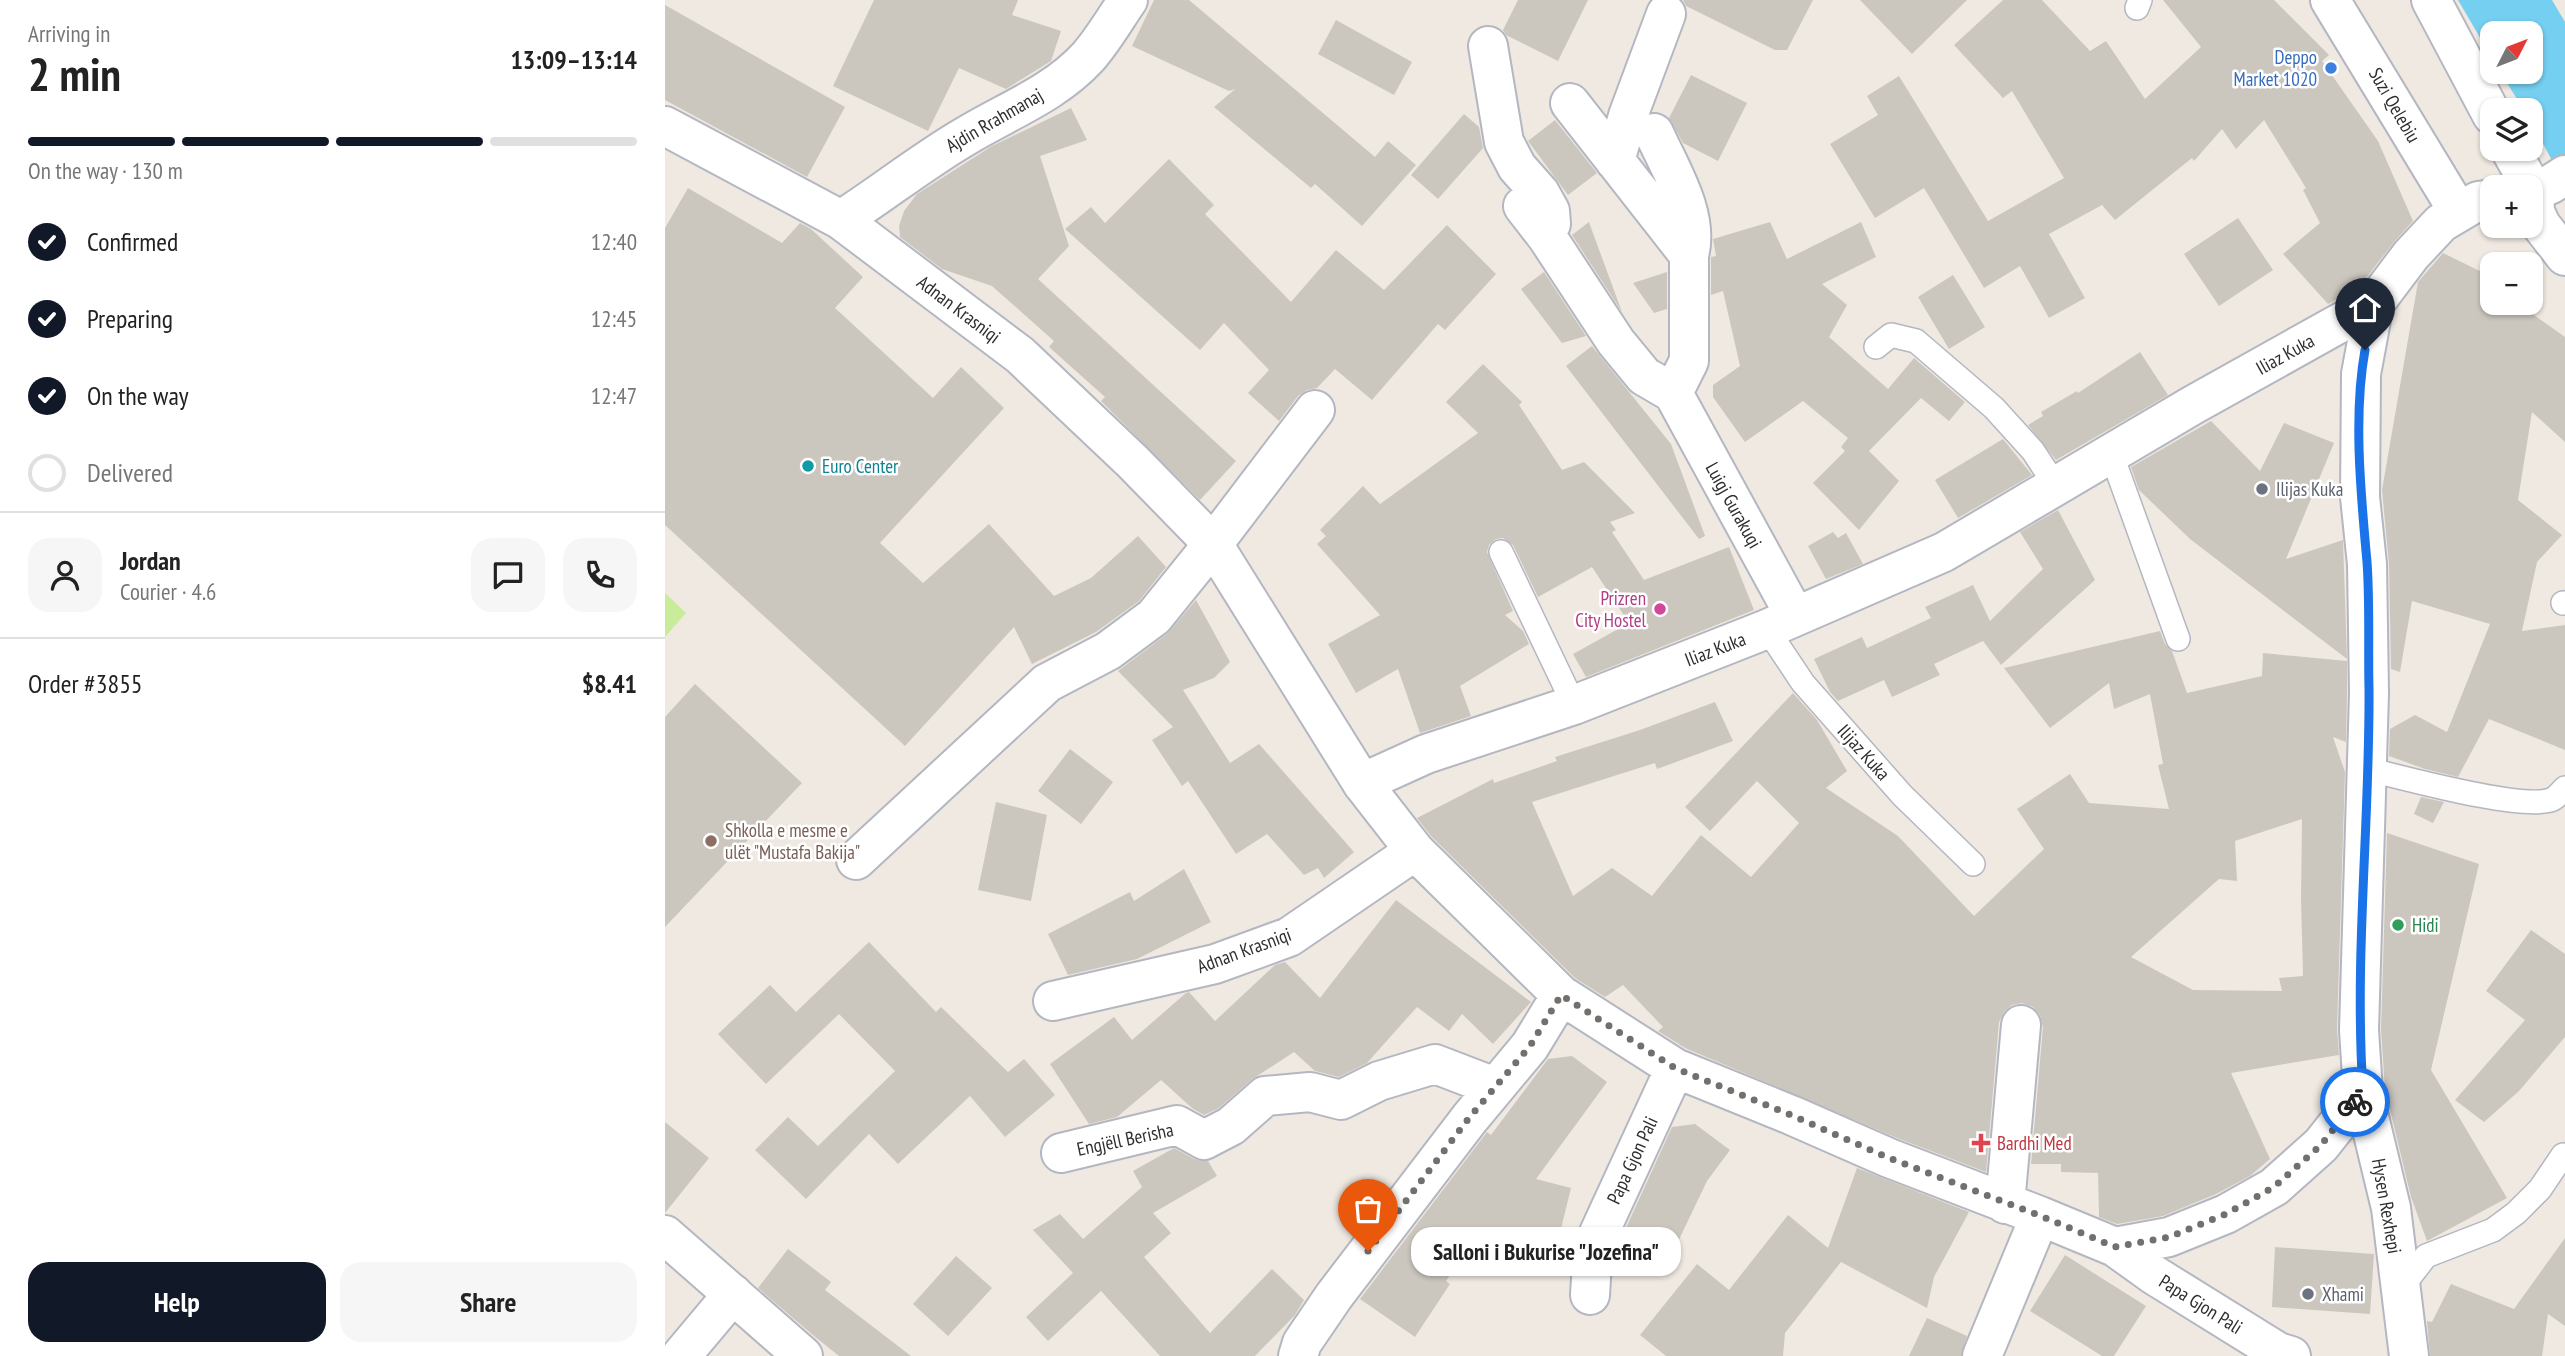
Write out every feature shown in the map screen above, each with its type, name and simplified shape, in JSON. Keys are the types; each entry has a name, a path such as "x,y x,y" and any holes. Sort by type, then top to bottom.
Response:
{"street":[{"name":"Ajdin Rrahmanaj","path":"841,220 926,160 969,134 1023,107 1061,81 1088,57 1128,0"},
{"name":"Suzi Qelebiu","path":"2330,0 2475,205"},
{"path":"2431,0 2483,98"},
{"path":"1615,161 1666,14"},
{"path":"1488,46 1504,142 1517,166 1550,211 1552,226 1547,237"},
{"path":"1570,103 1689,255"},
{"name":"Adnan Krasniqi","path":"665,126 841,220 1020,355 1133,462 1213,544 1362,783 1415,850 1561,995"},
{"path":"1523,206 1547,237 1616,342 1644,376 1673,393 1689,361 1689,255 1692,233 1689,216 1654,134"},
{"path":"2521,161 2545,186 2535,212 2565,256"},
{"name":"Iliaz Kuka","path":"1362,783 1426,754 1574,705 1781,623 1944,552 2111,453 2374,304 2411,255 2441,223 2475,205"},
{"name":"Hysen Rexhepi","path":"2374,304 2361,374 2360,497 2367,577 2367,769 2359,1030 2363,1091 2391,1208 2401,1288 2403,1349"},
{"name":"Luigj Gurakuqi","path":"1673,393 1781,623"},
{"path":"856,860 1048,683 1108,651 1154,617 1315,410"},
{"name":"Adnan Krasniqi","path":"1053,1001 1215,964 1289,937 1415,850"},
{"path":"1298,1356 1302,1343 1334,1296 1530,1046 1561,995"},
{"name":"Papa Gjon Pali","path":"1561,995 1675,1068 1889,1158 2115,1247 2154,1275 2244,1331 2278,1352 2291,1356"},
{"path":"2005,1204 2021,1025"},
{"name":"Engjëll Berisha","path":"1061,1153 1177,1125 1204,1140 1231,1126 1265,1096 1310,1092 1341,1100 1378,1080 1435,1064 1496,1087"},
{"name":"Papa Gjon Pali","path":"1590,1295 1593,1246 1675,1068"},
{"path":"2115,1247 2169,1237 2226,1214 2274,1187 2321,1145 2363,1091"},
{"path":"1983,1356 2041,1216"},
{"path":"665,1235 803,1356"},
{"path":"681,1356 733,1294"}],"lane":[{"path":"1876,347 1891,335 1916,341 1994,408 2033,451 2056,486"},
{"path":"2111,453 2178,639"},
{"path":"1501,552 1574,705"},
{"name":"Ilijaz Kuka","path":"1781,623 1803,682 1902,795 1973,864"},
{"path":"2367,769 2508,801 2535,803 2553,799 2565,788"},
{"path":"2401,1288 2426,1256 2493,1230 2516,1213 2540,1189 2563,1155"}],"green space":[{"path":"665,593 686,613 665,637"}],"water":[{"path":"2458,0 2552,0 2565,22 2565,185 2543,144 2543,98 2516,98 2508,84 2543,84 2543,21 2480,21 2480,38"}],"building":[{"path":"874,0 1018,0 1012,15 1061,31 1051,61 1006,89 959,68 928,131 833,86"},
{"path":"1154,0 1189,0 1375,157 1388,141 1416,165 1362,226 1315,184 1311,188 1214,107 1235,89 1229,91 1132,46"},
{"path":"1518,0 1588,0 1558,61 1506,35 1503,30"},
{"path":"1683,0 1813,0 1787,50 1775,50 1686,6"},
{"path":"1860,0 1967,0 1912,54"},
{"path":"2003,0 2042,0 2090,51 2106,41 2145,99 2201,47 2163,0 2274,0 2329,55 2322,61 2378,141 2413,221 2359,287 2328,304 2283,254 2320,223 2303,190 2306,188 2264,120 2236,149 2222,129 2194,161 2192,158 2115,220 2102,205 2049,234 2085,298 2049,318 2020,266 1984,288 1924,188 1875,218 1830,144 1878,115 1867,96 1899,76 1988,221 2064,178 2012,91 2003,98 1954,45"},
{"path":"665,5 845,107 807,177 665,100"},
{"path":"1336,20 1412,62 1394,95 1318,54"},
{"path":"1691,75 1747,103 1718,161 1683,143 1669,118"},
{"path":"1071,108 1087,140 1040,156 1069,246 1038,279 1236,461 1200,500 1101,401 1105,397 1049,347 1054,341 992,286 942,269 900,237 899,226 904,211 917,194 992,146"},
{"path":"1464,114 1479,127 1483,148 1438,199 1411,175"},
{"path":"1555,120 1597,173 1568,195 1528,141"},
{"path":"1169,159 1214,205 1205,214 1291,302 1336,250 1384,290 1447,225 1496,274 1445,330 1438,324 1372,400 1335,369 1317,388 1298,396 1279,421 1248,393 1269,370 1224,323 1200,350 1065,229 1091,207 1105,223"},
{"name":"Euro Center","path":"688,188 782,243 800,223 811,229 863,277 835,308 933,398 961,367 1004,408 880,543 923,583 989,524 1054,596 1091,578 1138,536 1166,567 1139,601 1096,632 1032,664 1014,627 905,746 665,525 665,228"},
{"path":"2238,218 2273,270 2219,306 2184,254"},
{"path":"1589,222 1594,236 1622,312 1572,235"},
{"path":"1770,222 1787,259 1861,222 1876,257 1822,284 1847,305 1829,337 1888,389 1914,358 1965,402 1949,421 1921,398 1869,451 1899,481 1859,530 1813,483 1845,451 1841,447 1848,438 1803,401 1745,442 1713,397 1713,385 1740,366 1723,291 1711,295 1711,257 1716,256 1713,239"},
{"path":"2443,253 2480,271 2480,315 2534,315 2565,337 2565,442 2532,412 2518,500 2562,535 2537,562 2522,631 2565,625 2565,750 2489,719 2458,777 2389,756 2390,729 2415,715 2447,732 2490,624 2412,601 2400,672 2391,669 2389,564 2382,490 2418,282"},
{"path":"1544,272 1586,336 1562,343 1521,289"},
{"path":"1667,272 1667,309 1654,313 1633,283"},
{"path":"1953,275 1985,327 1949,349 1918,297"},
{"path":"1592,346 1671,444 1705,536 1699,539 1566,366"},
{"path":"2140,352 2168,395 2056,460 2028,425 2043,416 2041,412 2077,391 2078,393"},
{"path":"1483,364 1522,402 1519,405 1562,470 1584,462 1635,513 1610,522 1616,530 1612,532 1644,580 1729,547 1754,610 1586,677 1573,654 1629,623 1592,567 1538,597 1513,545 1503,538 1496,539 1489,545 1487,552 1513,611 1505,615 1523,631 1529,644 1460,686 1471,716 1420,733 1398,669 1356,693 1328,644 1380,615 1317,544 1326,536 1320,530 1363,486 1380,504 1478,433 1446,402"},
{"path":"2211,421 2260,471 2284,423 2334,443 2286,559 2343,540 2347,659 2190,539 2139,490 2131,467"},
{"path":"2003,439 2032,475 1958,518 1935,480"},
{"path":"2058,510 2095,580 2001,665 1983,641 1934,664 1940,675 1892,697 1884,680 1838,701 1830,692 1814,659 1862,637 1867,648 1931,618 1925,607 1973,585 1990,621 2043,569 2020,532"},
{"path":"1833,532 1838,538 1846,533 1863,564 1826,579 1808,546"},
{"path":"1196,600 1230,662 1214,678 1183,690 1230,763 1259,744 1354,852 1324,878 1318,868 1304,875 1267,834 1236,854 1188,781 1182,786 1152,740 1173,727 1118,671 1167,634"},
{"path":"2160,631 2165,644 2172,651 2187,693 2262,676 2263,653 2347,661 2346,742 2333,737 2345,772 2337,1029 2339,1055 2231,1073 2270,1159 2250,1176 2216,1194 2163,1216 2117,1224 2099,1217 2098,1173 2061,1172 2061,1164 2031,1164 2043,1027 2040,1015 2033,1007 2022,1003 2012,1005 2004,1012 1999,1022 1986,1172 1897,1138 1685,1048 1658,1031 1663,1027 1623,985 1605,997 1575,978 1431,836 1417,818 1493,779 1494,783 1557,761 1555,757 1715,702 1733,741 1657,769 1655,763 1532,802 1573,896 1612,868 1652,896 1701,835 1751,877 1799,823 1757,781 1710,831 1685,807 1793,693 1817,720 1847,771 1826,788 1898,836 1974,916 2044,849 2017,809 2070,774 2089,803 2169,809 2158,765 2163,764 2150,694 2114,709 2109,683 2050,728 2004,668","holes":["2302,819 2303,976 2279,978 2282,991 2193,990 2131,957 2219,879 2237,881 2235,841"]},
{"path":"695,684 802,783 665,927 665,717"},
{"path":"1070,749 1113,782 1081,824 1038,791"},
{"path":"2421,797 2444,802 2433,823 2414,814"},
{"path":"996,802 1047,815 1031,901 978,890"},
{"path":"2387,833 2479,864 2431,1070 2507,1198 2427,1241 2411,1197 2385,1089 2381,1030"},
{"path":"1184,869 1211,922 1137,959 1068,975 1048,934 1130,892 1134,901"},
{"path":"1396,900 1531,1002 1493,1044 1462,1014 1449,1031 1417,1007 1367,1063 1339,1077 1315,1071 1294,1052 1251,1080 1219,1108 1204,1115 1192,1108 1161,1080 1117,1117 1089,1124 1050,1064 1114,1017 1132,1040 1189,992 1215,1021 1275,965 1285,962 1320,998"},
{"path":"2531,930 2565,954 2565,1037 2519,1091 2484,1122 2455,1100 2525,1020 2486,991"},
{"path":"869,942 936,1012 941,1007 1008,1072 1024,1059 1055,1095 1005,1137 970,1096 898,1164 869,1134 806,1199 755,1150 788,1117 818,1146 895,1071 839,1014 766,1084 718,1034 770,985 796,1012"},
{"path":"1572,1056 1607,1082 1536,1179 1571,1188 1557,1245 1483,1227 1446,1281 1450,1284 1415,1337 1360,1299 1487,1132 1491,1135 1548,1059"},
{"path":"665,1122 709,1158 665,1213"},
{"path":"1695,1124 1730,1150 1707,1181 1673,1252 1625,1230 1672,1127"},
{"path":"1174,1148 1194,1159 1208,1161 1217,1176 1153,1213 1171,1233 1144,1257 1210,1333 1272,1269 1304,1300 1295,1315 1255,1356 1160,1356 1101,1291 1048,1341 1026,1317 1073,1273 1033,1230 1060,1214 1083,1239 1142,1187 1133,1171"},
{"path":"1857,1168 1969,1212 1934,1277 1927,1308 1841,1262 1785,1333 1783,1356 1666,1356 1640,1335 1697,1264 1729,1290 1788,1215 1828,1248"},
{"path":"2565,1238 2565,1326 2548,1314 2542,1356 2430,1356 2427,1321 2432,1322 2451,1284 2514,1309"},
{"path":"2275,1247 2374,1254 2370,1314 2272,1307"},
{"path":"788,1249 831,1282 825,1290 911,1356 839,1356 758,1288"},
{"path":"2065,1255 2146,1306 2114,1356 2102,1356 2030,1311"},
{"path":"956,1256 992,1288 948,1336 913,1304"},
{"path":"1927,1318 1967,1336 1961,1356 1909,1356"}],"way so far":[{"path":"1368,1251 1469,1118 1530,1046 1561,995 1675,1068 1889,1158 2115,1247 2169,1237 2226,1214 2274,1187 2321,1145 2355,1102"}],"place":[{"name":"Deppo Market 1020","path":"2331,68"},
{"name":"Euro Center","path":"808,466"},
{"name":"Ilijas Kuka","path":"2262,489"},
{"name":"Prizren City Hostel","path":"1660,609"},
{"name":"Shkolla e mesme e ulët \"Mustafa Bakija\"","path":"711,841"},
{"name":"Hidi","path":"2398,925"},
{"name":"Bardhi Med","path":"1981,1143"},
{"name":"Salloni i Bukurise \"Jozefina\"","path":"1368,1251"},
{"name":"Xhami","path":"2308,1294"}],"route":[{"path":"2355,1102 2363,1091 2359,1030 2369,693 2367,564 2360,497 2361,374 2365,350"}]}
